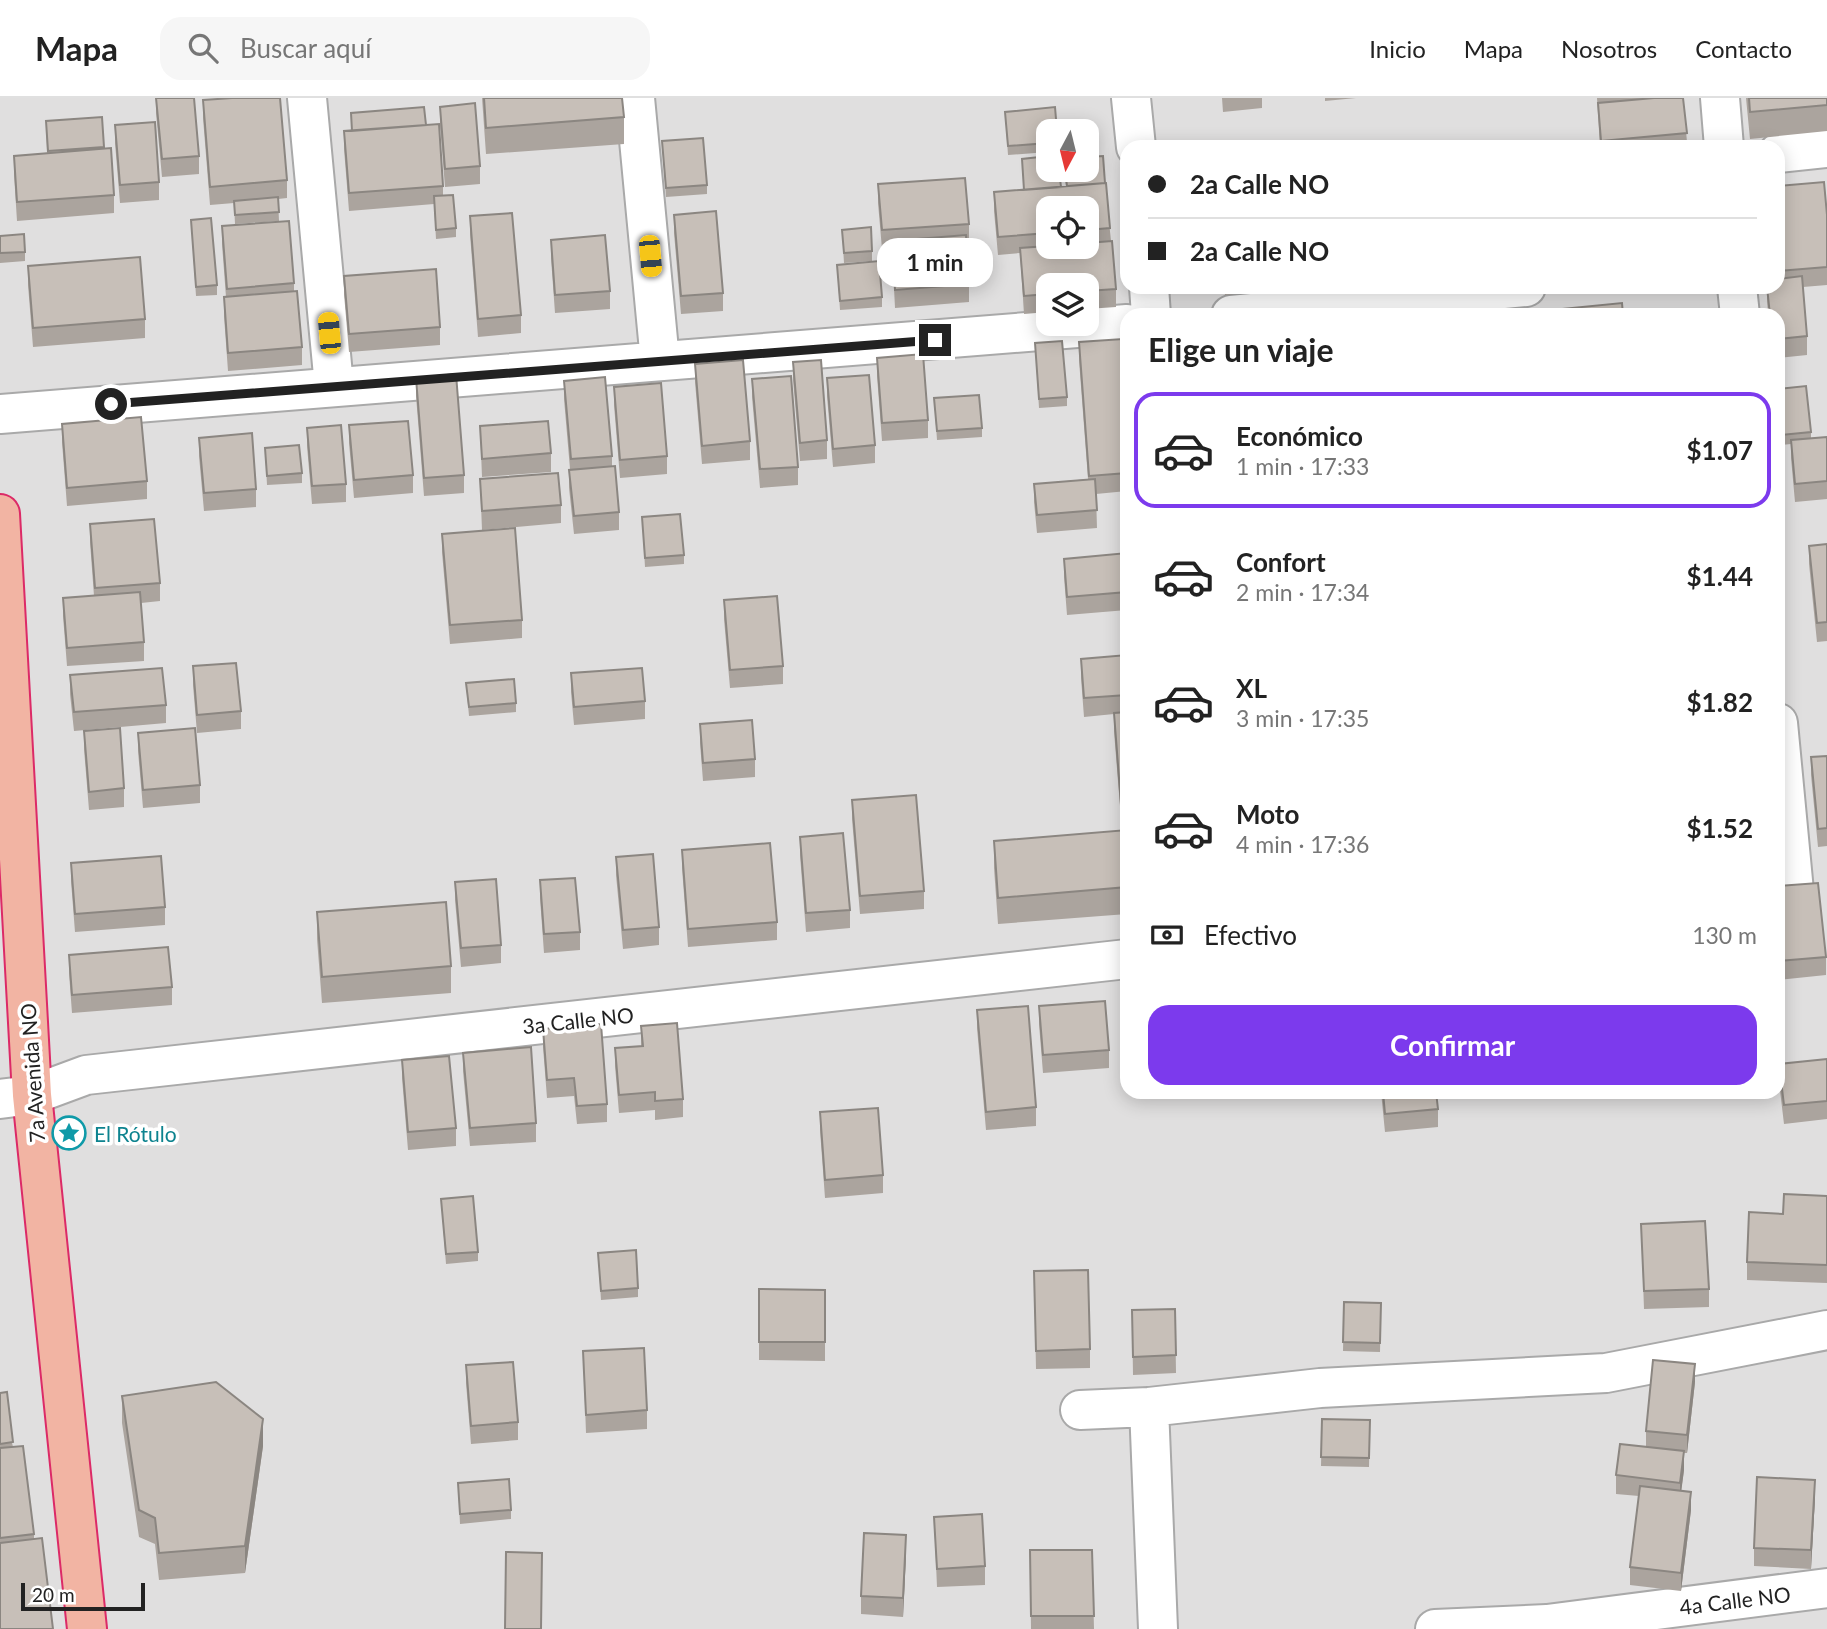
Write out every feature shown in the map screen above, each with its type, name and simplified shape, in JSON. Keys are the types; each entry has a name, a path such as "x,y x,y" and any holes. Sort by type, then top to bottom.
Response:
{"highway":[{"name":"7a Avenida NO","path":"0,514 16,1097 88,1629"}],"street":[{"path":"307,98 334,386"},
{"path":"635,98 660,361"},
{"path":"1131,98 1135,140"},
{"path":"1720,98 1723,140"},
{"path":"1785,152 1827,148"},
{"path":"1305,308 1452,294"},
{"path":"0,414 1120,325"},
{"path":"1785,776 1800,890"},
{"name":"3a Calle NO","path":"16,1097 86,1074 1120,961"},
{"path":"1080,1410 1149,1407 1320,1388 1606,1373 1827,1330"},
{"path":"1149,1407 1158,1629"},
{"name":"4a Calle NO","path":"1435,1629 1546,1626 1827,1588"}],"shaded area":[{"path":"0,98 1827,98 1827,1629 0,1629"}],"building":[{"path":"156,98 194,98 199,156 162,159"},
{"path":"280,98 287,180 210,187 203,100"},
{"path":"484,98 622,98 624,117 486,128"},
{"path":"1683,98 1687,133 1601,140 1598,103"},
{"path":"1749,98 1827,98 1827,105 1750,112"},
{"path":"475,103 480,166 445,169 440,107"},
{"path":"424,107 426,125 352,131 351,113"},
{"path":"1055,107 1056,119 1036,119 1036,144 1008,146 1005,112"},
{"path":"102,117 104,147 48,151 46,121"},
{"path":"155,122 159,182 120,185 115,125"},
{"path":"439,124 443,186 349,193 344,131"},
{"path":"703,138 707,185 666,188 662,141"},
{"path":"111,148 114,195 17,202 14,156"},
{"path":"1099,156 1103,156 1105,183 1067,186 1066,182 1099,182"},
{"path":"1036,157 1036,182 1060,182 1061,187 1024,190 1022,159"},
{"path":"965,178 969,224 882,230 878,184"},
{"path":"1824,182 1827,267 1785,270 1785,185"},
{"path":"1106,183 1110,228 1099,229 1099,196 1036,196 1036,234 998,237 994,192"},
{"path":"453,195 456,228 436,230 434,196"},
{"path":"278,197 279,212 235,215 234,201"},
{"path":"716,211 723,293 681,296 674,215"},
{"path":"512,213 521,315 478,319 470,216"},
{"path":"211,218 217,285 196,287 191,220"},
{"path":"289,221 294,283 227,289 222,226"},
{"path":"871,227 872,251 844,253 842,230"},
{"path":"24,234 25,252 0,253 0,236"},
{"path":"605,235 610,291 555,295 551,240"},
{"path":"966,235 969,284 895,290 892,241"},
{"path":"1112,241 1116,289 1099,290 1099,273 1036,273 1036,295 1024,296 1020,248 1036,247 1036,259 1099,259 1099,242"},
{"path":"140,257 145,319 33,328 28,266"},
{"path":"879,261 882,297 840,301 837,265"},
{"path":"436,269 440,327 349,334 344,276"},
{"path":"1802,276 1807,336 1785,338 1785,308 1769,308 1768,294 1785,294 1785,278"},
{"path":"297,291 302,347 228,353 224,297"},
{"path":"1622,303 1622,308 1571,308"},
{"path":"1120,339 1120,474 1089,476 1079,342"},
{"path":"1062,341 1067,397 1039,399 1035,343"},
{"path":"923,354 928,420 882,423 877,358"},
{"path":"743,360 750,441 702,446 695,364"},
{"path":"821,360 827,440 800,443 793,362"},
{"path":"456,374 464,475 424,478 416,378"},
{"path":"869,375 875,445 833,449 827,378"},
{"path":"791,376 798,467 760,469 752,379"},
{"path":"605,377 612,456 571,459 564,381"},
{"path":"661,383 667,456 620,460 614,387"},
{"path":"1806,386 1811,432 1785,435 1785,388"},
{"path":"979,395 982,428 937,431 934,398"},
{"path":"141,417 147,481 67,488 62,424"},
{"path":"408,421 413,475 354,480 349,425"},
{"path":"548,421 551,453 482,459 480,426"},
{"path":"341,425 346,484 312,486 307,428"},
{"path":"252,433 256,489 204,493 199,438"},
{"path":"1827,437 1827,481 1795,484 1791,440"},
{"path":"299,445 302,473 267,476 265,448"},
{"path":"615,466 619,512 574,516 569,470"},
{"path":"558,473 561,505 482,511 480,479"},
{"path":"1095,479 1097,510 1037,515 1034,484"},
{"path":"680,514 684,555 645,558 642,517"},
{"path":"154,519 160,583 95,588 90,524"},
{"path":"515,528 522,620 450,625 442,534"},
{"path":"1827,544 1827,622 1817,623 1809,546"},
{"path":"1120,554 1120,593 1067,597 1064,559"},
{"path":"140,592 144,642 67,648 63,598"},
{"path":"777,596 783,666 730,670 724,600"},
{"path":"1120,656 1120,695 1084,698 1081,659"},
{"path":"236,663 241,711 197,715 193,666"},
{"path":"162,668 166,705 74,712 70,675"},
{"path":"642,668 645,701 574,707 571,673"},
{"path":"514,679 516,703 469,707 466,683"},
{"path":"1114,713 1120,713 1120,791"},
{"path":"752,720 755,759 703,763 700,724"},
{"path":"120,728 124,788 89,792 84,731"},
{"path":"195,728 200,785 143,790 138,733"},
{"path":"1827,756 1827,828 1818,829 1811,757"},
{"path":"916,795 924,891 860,896 852,800"},
{"path":"1120,831 1120,888 998,898 994,841"},
{"path":"843,833 850,910 806,913 800,837"},
{"path":"770,843 777,922 688,929 682,850"},
{"path":"653,854 659,927 623,930 616,857"},
{"path":"161,856 165,907 75,914 71,863"},
{"path":"575,878 580,932 544,934 540,880"},
{"path":"496,879 501,945 461,948 455,882"},
{"path":"1818,883 1826,957 1785,960 1785,885"},
{"path":"446,902 451,966 322,977 317,912"},
{"path":"168,947 172,987 72,995 69,955"},
{"path":"1105,1001 1109,1050 1043,1055 1039,1006"},
{"path":"1028,1006 1036,1107 986,1112 977,1010"},
{"path":"677,1023 683,1099 655,1101 655,1092 619,1095 615,1048 643,1046 641,1026"},
{"path":"601,1024 607,1104 577,1106 574,1078 547,1080 543,1029"},
{"path":"531,1047 536,1123 470,1128 463,1053"},
{"path":"449,1056 456,1128 408,1132 402,1060"},
{"path":"1827,1059 1827,1101 1784,1105 1785,1063"},
{"path":"1384,1099 1437,1099 1438,1109 1385,1114"},
{"path":"878,1108 883,1175 825,1180 820,1112"},
{"path":"1784,1194 1827,1196 1827,1265 1747,1262 1749,1212 1783,1214"},
{"path":"473,1196 478,1252 446,1254 441,1199"},
{"path":"1705,1221 1709,1289 1644,1291 1641,1224"},
{"path":"636,1250 638,1288 601,1291 598,1253"},
{"path":"1088,1270 1090,1349 1036,1351 1034,1271"},
{"path":"759,1289 825,1290 825,1342 759,1342"},
{"path":"1344,1302 1381,1303 1380,1343 1343,1342"},
{"path":"1175,1309 1176,1355 1133,1357 1132,1310"},
{"path":"644,1348 647,1410 586,1415 583,1351"},
{"path":"1653,1360 1695,1364 1687,1435 1646,1431"},
{"path":"513,1362 518,1422 471,1426 466,1365"},
{"path":"216,1382 263,1419 245,1546 159,1553 155,1518 139,1510 122,1396"},
{"path":"7,1392 13,1442 0,1444 0,1393"},
{"path":"1322,1419 1370,1420 1369,1458 1321,1457"},
{"path":"1620,1444 1684,1451 1680,1483 1616,1475"},
{"path":"23,1446 34,1534 0,1538 0,1448"},
{"path":"1757,1477 1815,1480 1811,1550 1754,1548"},
{"path":"509,1479 511,1510 460,1514 458,1483"},
{"path":"1640,1486 1691,1492 1681,1573 1630,1567"},
{"path":"982,1514 985,1566 937,1569 934,1517"},
{"path":"864,1533 906,1535 903,1598 861,1596"},
{"path":"42,1538 53,1629 0,1629 0,1543"},
{"path":"1030,1550 1092,1550 1094,1616 1031,1616"},
{"path":"506,1552 542,1553 541,1629 505,1629"}],"place":[{"name":"El Rótulo","path":"69,1133"}],"route":[{"path":"111,404 935,340"}]}
